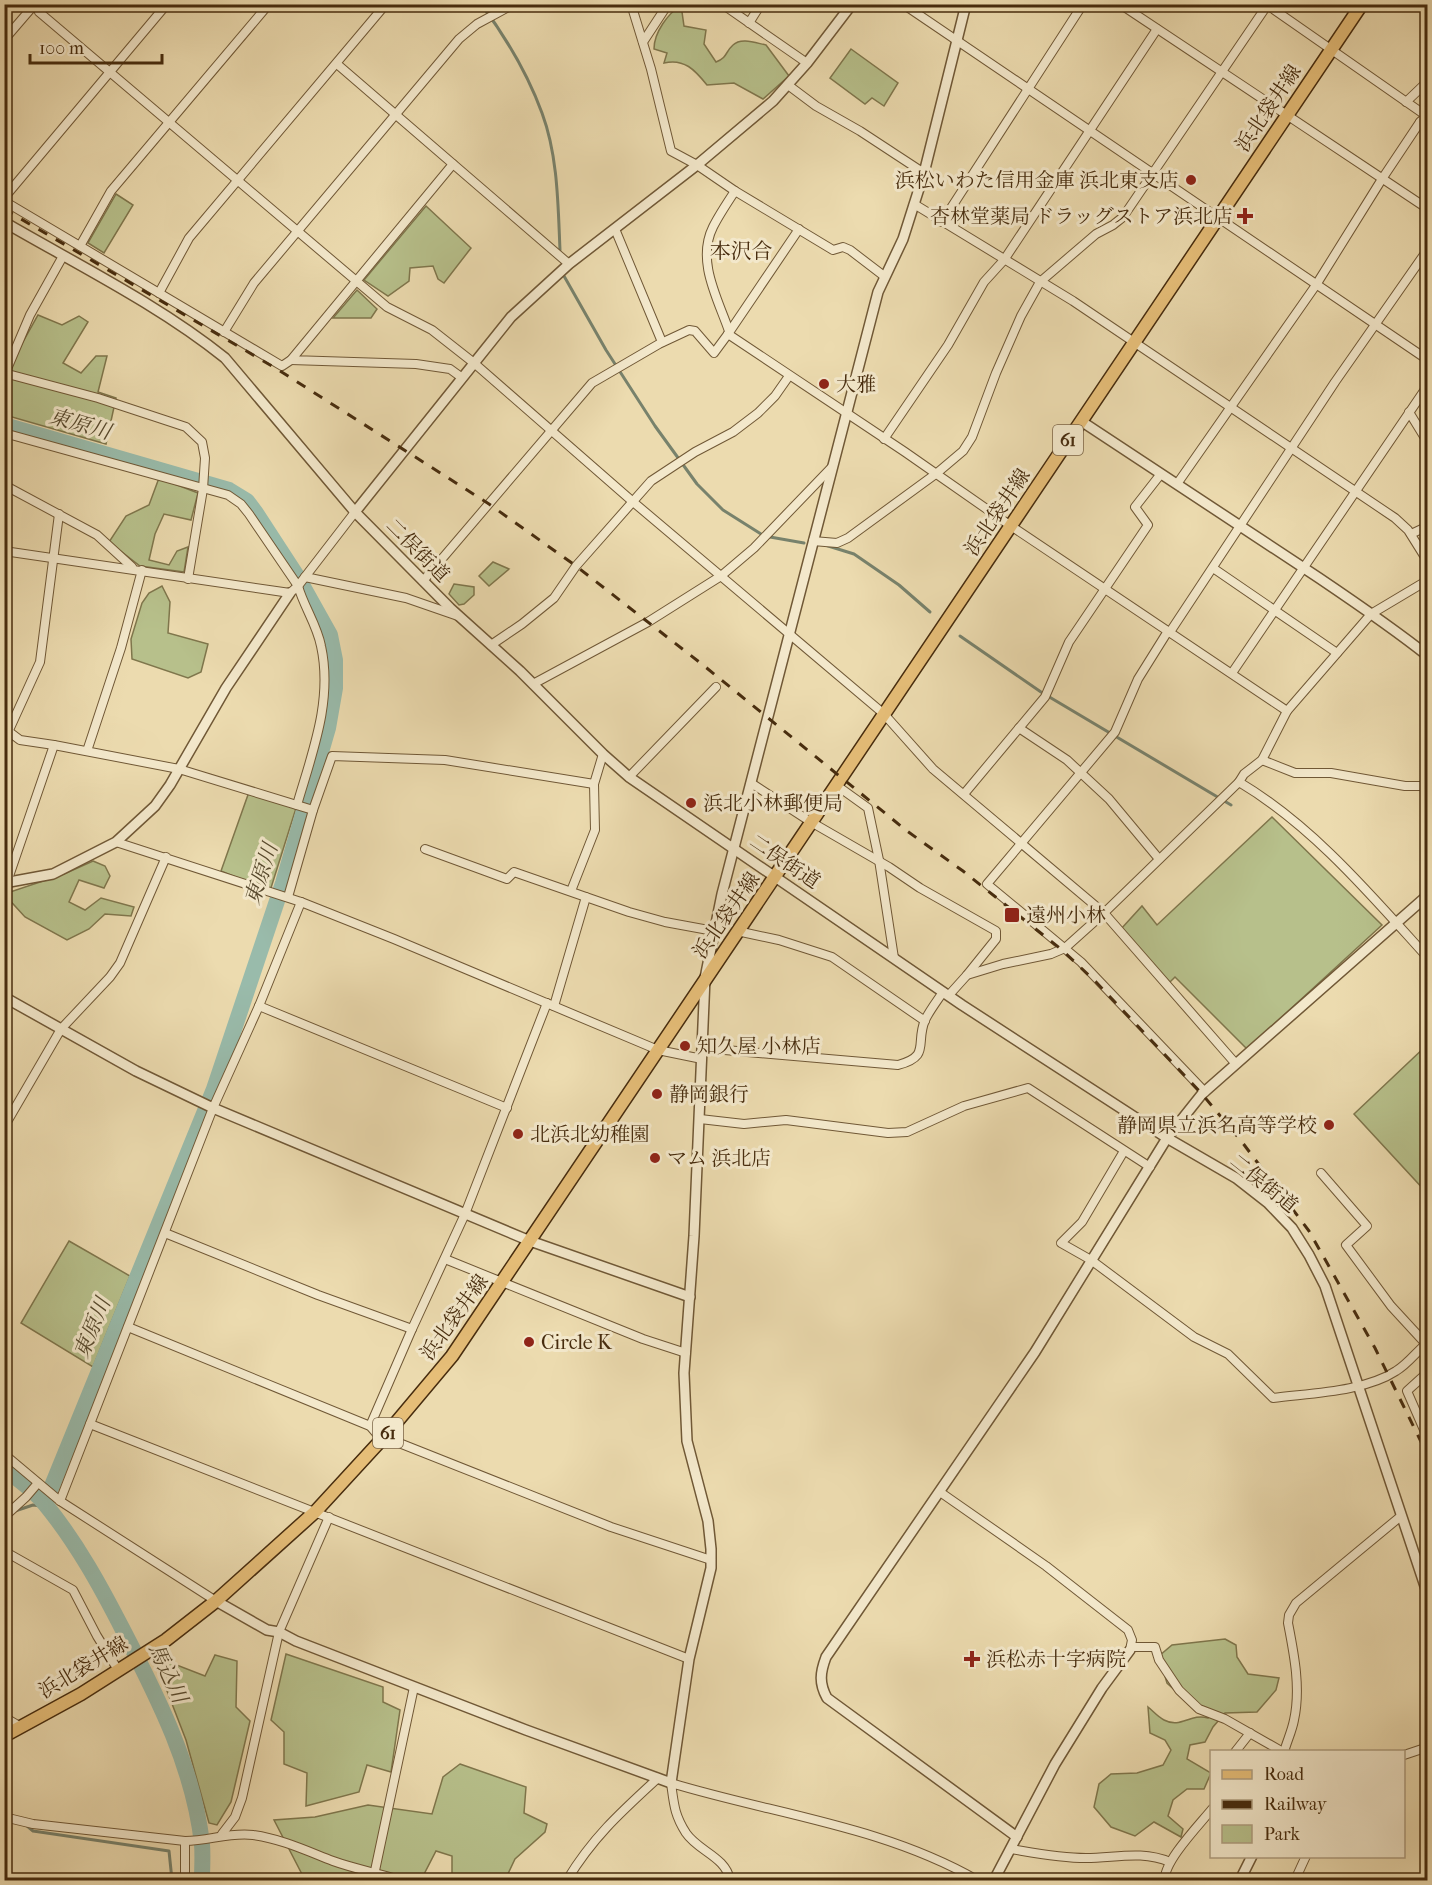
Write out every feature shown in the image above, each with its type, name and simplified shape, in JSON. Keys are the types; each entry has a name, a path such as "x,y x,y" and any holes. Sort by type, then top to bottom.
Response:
{"main road":[{"name":"浜北袋井線","path":"4,1736 81,1694 166,1640 216,1600 316,1511 383,1438 452,1356 1332,50 1355,7"}],"street":[{"path":"4,40 36,4 39,12 299,230 387,307 432,330 474,363 632,501 884,714 933,768 1104,913 1236,1064"},
{"path":"166,4 4,199 282,366 291,360 453,164"},
{"path":"80,246 111,191 268,4"},
{"path":"159,293 189,238 386,4"},
{"path":"224,332 254,283 459,39 489,17 514,4"},
{"path":"631,4 671,151 833,250 843,247 850,250 884,276"},
{"path":"643,42 668,4"},
{"path":"722,4 807,63"},
{"path":"749,23 761,4"},
{"path":"54,745 6,882 53,874 116,842 155,806 226,688 294,589 511,317 569,264 756,117 789,85 852,4"},
{"path":"903,4 1428,360"},
{"path":"730,1881 729,1872 717,1859 687,1835 673,1809 671,1783 689,1659 711,1560 708,1521 687,1441 684,1373 700,1119 705,978 734,849 878,292 903,239 924,173 966,4"},
{"path":"942,222 1083,4"},
{"path":"1120,4 1428,209"},
{"path":"813,541 837,543 848,538 937,473 963,451 972,437 1021,316 1040,282 1096,234 1123,217 1267,5 1406,102 1425,118 1428,134"},
{"path":"884,439 948,345 984,282 1004,260 1157,29"},
{"path":"337,64 569,264"},
{"path":"1406,102 1428,81"},
{"path":"789,85 816,106 860,131 924,173"},
{"path":"1177,484 1316,285 1382,179 1425,118"},
{"path":"735,191 712,228 708,243 707,263 729,333 789,376 937,473 1011,526 1287,711"},
{"path":"914,204 1135,343 1403,524 1428,562"},
{"name":"二俣街道","path":"4,222 166,316 225,358 355,512 459,616 629,777 946,993 1167,1138 1236,1178 1268,1203 1292,1228 1325,1286 1428,1595"},
{"path":"615,229 662,342"},
{"path":"423,581 592,382 662,342 689,330 695,331 714,353 799,229"},
{"path":"1204,1092 1131,1013 1065,948 987,884 1113,735 1138,679 1169,631 1428,249"},
{"path":"63,256 30,315 5,374 98,398 186,427 202,442 205,458 203,488 188,579"},
{"path":"291,360 416,364 450,369 461,377"},
{"path":"491,645 554,598 576,566 651,481 684,459 733,432 775,396 789,376"},
{"path":"1232,673 1428,386"},
{"path":"1409,412 1428,443"},
{"path":"1081,421 1160,475 1242,526 1428,656"},
{"path":"4,433 228,495 241,504 294,589 321,646 324,710 297,805"},
{"path":"533,684 648,622 722,576 747,555 832,467"},
{"path":"964,794 1046,694 1069,642 1148,525 1135,507 1160,475"},
{"path":"4,485 97,535 138,569"},
{"path":"4,741 7,730 40,662 59,514"},
{"path":"1411,534 1428,526"},
{"path":"4,551 138,569 188,579 294,589"},
{"path":"1213,568 1337,652"},
{"path":"87,751 121,648 138,569"},
{"path":"304,578 406,598 459,616"},
{"path":"967,975 1003,964 1051,954 1065,948 1239,782 1244,774 1262,760 1287,711 1371,614 1428,580"},
{"path":"629,777 716,687"},
{"path":"1019,729 1067,760 1109,799 1159,859"},
{"path":"7,730 20,740 179,769 313,810"},
{"path":"571,891 595,830 594,784 603,754"},
{"path":"288,897 313,810 332,756 445,760 594,784"},
{"path":"1262,760 1295,773 1331,773 1405,786 1428,786"},
{"path":"1239,782 1275,806 1309,834 1346,869 1428,958"},
{"path":"702,1048 898,1065 911,1061 916,1058 920,1050 925,1021 946,993 967,975 996,939 996,931 920,888 879,860 811,822 751,783"},
{"path":"836,785 868,808 879,860 894,958"},
{"path":"116,842 288,897 658,1050 702,1059"},
{"path":"425,849 507,879 514,872 665,922 714,932"},
{"path":"4,1127 61,1029 110,977 120,963 166,857"},
{"path":"1017,1837 827,1698 820,1676 826,1657 1035,1352 1167,1138 1204,1092 1428,895"},
{"path":"370,1426 465,1214 550,1004 586,897"},
{"path":"60,1501 213,1108 259,1006 301,902"},
{"path":"737,931 779,940 832,957 925,1021"},
{"path":"4,997 136,1071 213,1108 530,1241 690,1297"},
{"path":"259,1006 507,1108"},
{"path":"700,1119 744,1124 786,1120 888,1134 907,1132 964,1106 1029,1088 1150,1167"},
{"path":"1124,1151 1082,1222 1061,1243 1091,1260 1194,1337 1228,1354 1273,1398 1346,1389 1381,1379 1399,1369 1427,1343 1391,1306 1346,1245 1367,1226 1321,1173"},
{"path":"165,1233 412,1329"},
{"path":"445,1259 643,1340 686,1353"},
{"path":"128,1328 370,1426 383,1438 611,1527 711,1560"},
{"path":"1428,1372 1407,1391 1428,1439"},
{"path":"90,1424 689,1659"},
{"path":"4,1454 36,1486 267,1630 279,1632 296,1641 414,1687 671,1783 914,1849 976,1881"},
{"path":"4,1517 36,1486"},
{"path":"940,1492 1046,1566 1128,1630 1132,1640 1130,1648 1055,1764 994,1881"},
{"path":"1284,1750 1294,1721 1297,1698 1289,1615 1296,1603 1401,1516"},
{"path":"4,1817 33,1824 187,1841 210,1840 222,1834 235,1817 242,1798 279,1632 329,1517"},
{"path":"4,1551 73,1590 97,1636 119,1670"},
{"path":"1130,1648 1155,1647 1159,1660 1179,1690 1198,1709 1224,1719 1280,1750"},
{"path":"374,1877 414,1687"},
{"path":"4,1718 21,1726"},
{"path":"1237,1750 1250,1733"},
{"path":"1405,1755 1428,1748"},
{"path":"567,1881 583,1854 611,1821 658,1778"},
{"path":"1165,1881 1164,1875 1170,1862 1210,1812"},
{"path":"222,1834 252,1835 279,1841 374,1877 400,1881"},
{"path":"186,1881 187,1841"},
{"path":"1011,1849 1065,1857 1141,1855 1170,1862"},
{"path":"1240,1881 1252,1858"},
{"path":"1295,1881 1306,1858"}],"green space":[{"path":"681,5 684,26 706,30 704,44 716,62 723,58 736,43 753,42 766,45 789,76 763,99 734,83 707,85 688,66 677,62 664,63 667,53 654,49 656,36 671,13"},
{"path":"851,49 898,83 884,106 872,98 865,104 830,78"},
{"path":"116,194 133,205 104,253 88,243"},
{"path":"426,206 471,248 444,283 438,279 433,266 410,268 409,281 388,296 364,280"},
{"path":"357,290 377,309 371,318 333,318"},
{"path":"38,315 62,325 79,316 88,322 63,363 81,373 96,356 107,356 98,392 116,398 106,444 5,415 4,376"},
{"path":"159,478 198,493 191,520 164,514 155,534 149,560 169,565 177,551 188,547 184,572 140,566 109,542 126,516 149,505"},
{"path":"493,562 509,569 489,586 479,576"},
{"path":"454,584 474,587 474,595 464,604 459,605 449,594"},
{"path":"162,586 170,602 168,633 208,644 201,672 188,678 132,659 131,639 142,603 149,593"},
{"path":"249,792 297,805 270,891 221,871"},
{"path":"1272,817 1382,925 1247,1049 1175,977 1169,983 1121,929 1142,906 1157,925"},
{"path":"93,861 105,866 110,876 104,888 79,880 69,902 85,910 101,898 134,907 131,916 105,914 89,929 67,940 25,917 4,894 64,874"},
{"path":"1427,1045 1427,1193 1354,1114"},
{"path":"69,1241 130,1276 93,1367 21,1323"},
{"path":"1225,1639 1236,1645 1237,1657 1248,1674 1279,1678 1276,1690 1257,1712 1225,1713 1213,1727 1205,1742 1190,1745 1187,1759 1210,1772 1210,1775 1204,1789 1187,1789 1173,1800 1168,1816 1183,1829 1181,1837 1154,1822 1135,1836 1111,1827 1094,1807 1099,1784 1111,1774 1137,1773 1163,1765 1171,1750 1165,1740 1150,1733 1148,1707 1162,1719 1176,1723 1196,1717 1208,1718 1211,1713 1183,1698 1167,1683 1159,1656 1172,1645"},
{"path":"286,1654 383,1687 383,1702 400,1710 391,1772 367,1765 359,1792 306,1806 307,1773 284,1764 284,1732 271,1720"},
{"path":"215,1655 237,1661 236,1707 250,1721 231,1802 217,1825 209,1823 186,1740 157,1665 164,1660 205,1676"},
{"path":"460,1764 526,1787 524,1813 547,1824 545,1832 515,1859 505,1880 452,1880 452,1856 436,1851 421,1880 305,1880 274,1820 315,1817 368,1805 432,1814 443,1777"}],"waterway":[{"path":"481,4 523,70 542,113 551,146 556,181 560,250"},
{"path":"564,276 606,350 655,426 697,484 723,510 761,534"},
{"name":"東原川","path":"4,425 229,490 247,501 297,576 330,635 335,660 335,688 328,728 283,883 214,1089 45,1503"},
{"path":"770,537 804,543"},
{"path":"825,545 854,554 899,585 930,612"},
{"path":"960,636 1041,692 1231,805"},
{"name":"馬込川","path":"4,1468 41,1499 68,1534 106,1598 162,1708 183,1761 198,1816 202,1844 202,1880"},
{"path":"15,1511 33,1505 41,1506 45,1503"},
{"path":"4,1811 18,1819"},
{"path":"26,1825 33,1831 169,1851 172,1880"}],"railway":[{"path":"4,209 277,369 489,504 576,566 703,665 907,831 963,871 1062,950 1096,982 1202,1094 1242,1142 1309,1231 1375,1348 1428,1456"}],"place":[{"name":"浜松いわた信用金庫 浜北東支店","path":"1191,180"},
{"name":"杏林堂薬局 ドラッグストア浜北店","path":"1245,216"},
{"name":"大雅","path":"824,384"},
{"name":"浜北小林郵便局","path":"691,803"},
{"name":"遠州小林","path":"1012,915"},
{"name":"知久屋 小林店","path":"685,1046"},
{"name":"静岡銀行","path":"657,1094"},
{"name":"静岡県立浜名高等学校","path":"1329,1125"},
{"name":"北浜北幼稚園","path":"518,1134"},
{"name":"マム 浜北店","path":"655,1158"},
{"name":"Circle K","path":"529,1342"},
{"name":"浜松赤十字病院","path":"972,1659"}],"district":[{"name":"本沢合","path":"741,251"}]}
